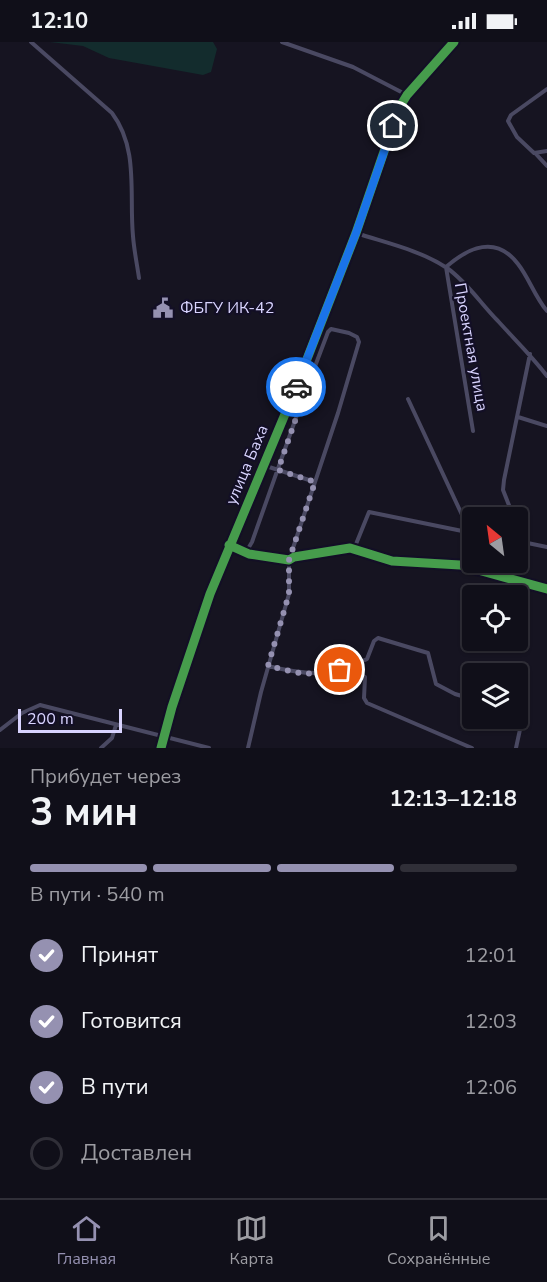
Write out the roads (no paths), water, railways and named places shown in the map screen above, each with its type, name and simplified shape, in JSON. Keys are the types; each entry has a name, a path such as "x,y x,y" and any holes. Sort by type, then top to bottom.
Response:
{"street":[{"path":"31,42 112,113 122,126 129,151 133,237 139,278"},
{"path":"282,42 297,44 353,67 407,95"},
{"name":"улица Баха","path":"161,748 210,594 293,395 356,233 393,126 407,95 454,42"},
{"path":"547,89 508,118 512,130 547,166"},
{"path":"534,153 547,151"},
{"path":"356,233 423,255 446,267 530,353 547,376"},
{"path":"446,267 467,252 486,246 496,247 519,265 547,311"},
{"name":"Проектная улица","path":"446,267 473,430"},
{"path":"246,552 252,542 328,332 331,329 349,333 357,337 359,342 289,560 289,594 248,748"},
{"path":"510,507 503,490 530,353"},
{"path":"293,395 303,398"},
{"path":"408,399 462,514"},
{"path":"518,417 547,426"},
{"path":"262,465 315,482"},
{"path":"354,549 369,512 462,531"},
{"path":"528,542 547,547"},
{"path":"229,545 246,552 289,560 294,557 338,549 354,549 392,561 460,565 547,590"},
{"path":"268,666 304,674 340,670 367,659 374,641 378,638 428,653 436,684 462,696"},
{"path":"340,670 365,677 364,698 367,703 472,748"},
{"path":"0,730 22,713 40,705 209,748"},
{"path":"101,748 112,738 116,726"},
{"path":"516,748 520,729"}],"place":[{"name":"ФБГУ ИК-42","path":"163,308"}]}
